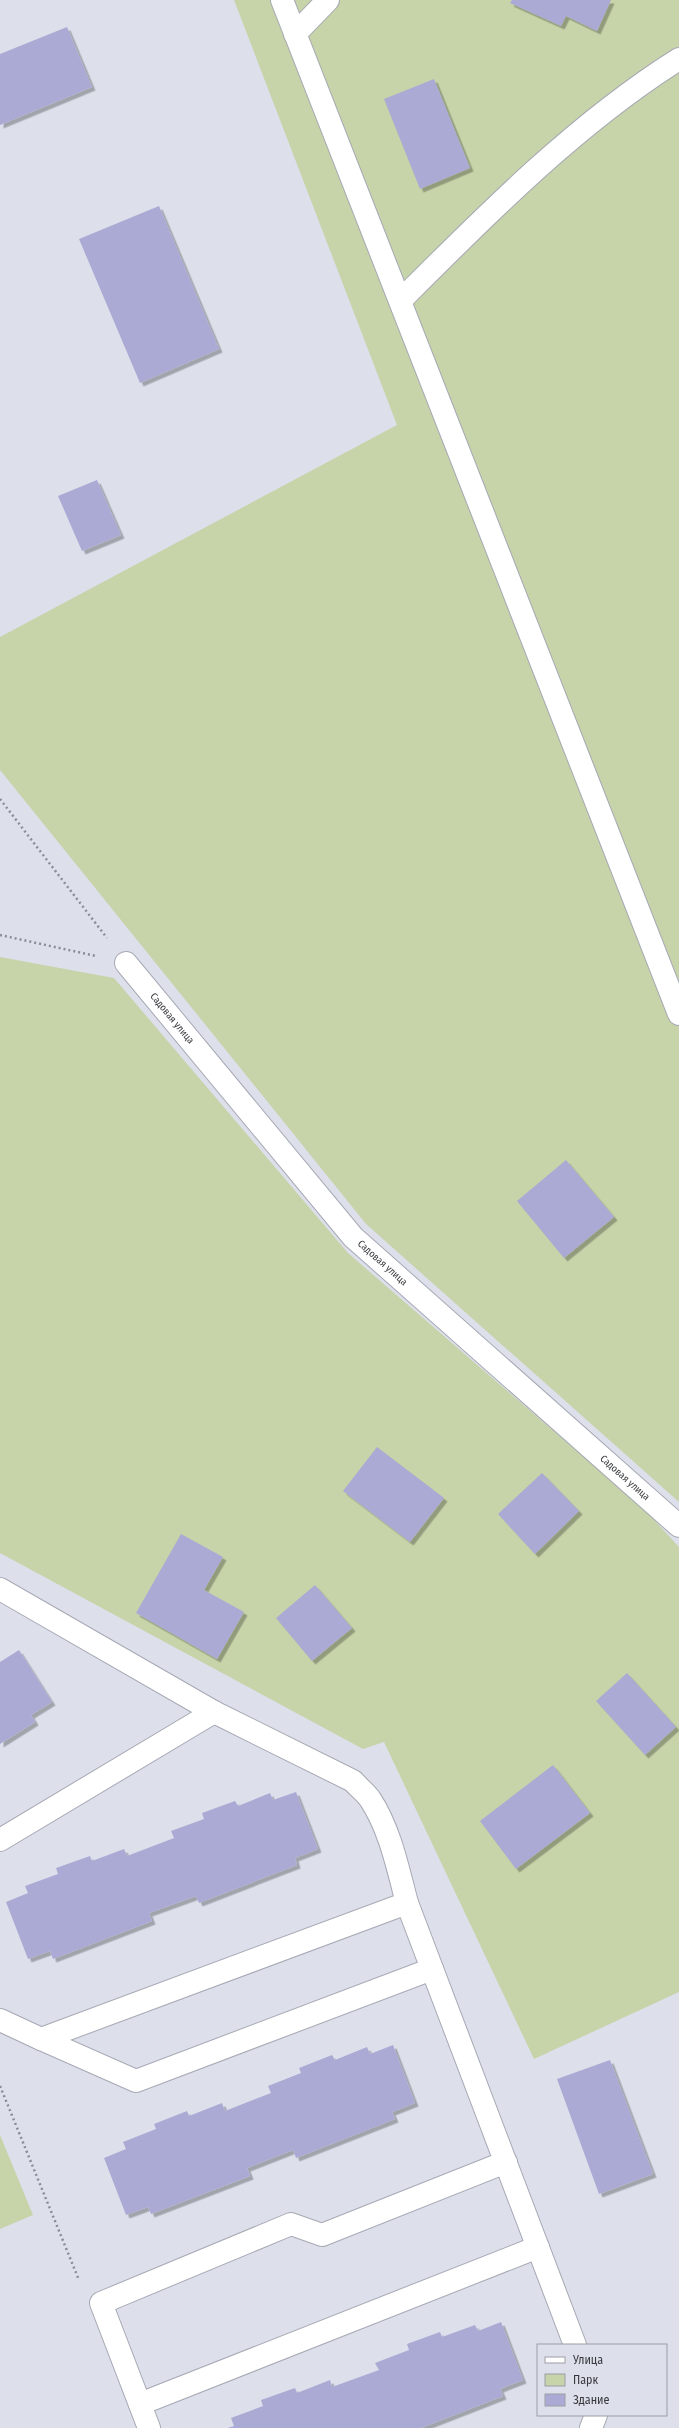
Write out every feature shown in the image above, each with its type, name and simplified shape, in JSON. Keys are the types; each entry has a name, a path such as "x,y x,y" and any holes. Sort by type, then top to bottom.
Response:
{"street":[{"path":"282,0 401,300 679,1014"},
{"path":"296,34 328,0"},
{"path":"401,300 507,195 640,84 679,59"},
{"name":"Садовая улица","path":"126,963 353,1237 679,1526"},
{"path":"0,1589 214,1712 353,1781 370,1799 384,1826 399,1871 407,1903 575,2344"},
{"path":"0,1840 214,1712"},
{"path":"41,2039 407,1903"},
{"path":"0,2020 136,2081 432,1970"},
{"path":"149,2428 101,2303 291,2224 322,2235 506,2162"},
{"path":"140,2404 538,2247"},
{"path":"592,2428 596,2416"}],"path":[{"path":"0,799 126,963"},
{"path":"0,935 126,963"},
{"path":"0,2086 83,2290 101,2303"}],"green space":[{"path":"234,0 679,0 679,1502 366,1224 0,770 0,637 397,425"},
{"path":"0,957 114,978 348,1253 647,1512 679,1547 679,1992 534,2059 384,1742 363,1749 0,1553"},
{"path":"0,2135 33,2215 0,2229"}],"building":[{"path":"512,0 611,0 597,31 566,16 561,26 510,3"},
{"path":"67,27 92,87 0,125 0,54"},
{"path":"434,79 470,168 420,189 384,99"},
{"path":"159,206 219,349 140,383 79,239"},
{"path":"97,480 121,535 82,551 58,496"},
{"path":"566,1160 614,1217 564,1258 517,1201"},
{"path":"377,1447 444,1498 410,1542 343,1491"},
{"path":"542,1473 579,1511 535,1554 498,1514"},
{"path":"181,1534 223,1557 204,1590 244,1612 217,1659 136,1613"},
{"path":"315,1585 352,1628 312,1661 276,1618"},
{"path":"19,1650 52,1702 31,1715 35,1722 0,1744 0,1662"},
{"path":"627,1673 676,1727 645,1755 596,1701"},
{"path":"553,1765 590,1813 516,1869 480,1821"},
{"path":"296,1792 318,1849 295,1858 297,1865 199,1903 196,1896 149,1913 152,1921 53,1959 50,1951 28,1959 6,1902 28,1893 25,1886 58,1874 56,1868 90,1856 92,1861 124,1849 127,1856 174,1838 171,1831 204,1819 202,1813 235,1801 238,1806 270,1793 273,1800"},
{"path":"393,2045 415,2103 392,2112 395,2119 296,2158 293,2150 247,2168 250,2176 151,2214 148,2207 126,2215 104,2158 126,2149 123,2142 156,2129 154,2124 187,2111 189,2116 222,2103 225,2111 271,2093 268,2086 301,2073 299,2068 332,2055 335,2060 367,2047 370,2054"},
{"path":"610,2060 653,2174 599,2194 557,2079"},
{"path":"501,2322 523,2380 500,2389 503,2396 421,2428 228,2428 234,2426 231,2418 263,2406 261,2400 295,2388 297,2393 330,2380 332,2387 379,2370 375,2363 409,2350 407,2344 440,2332 442,2337 475,2325 478,2331"}]}
